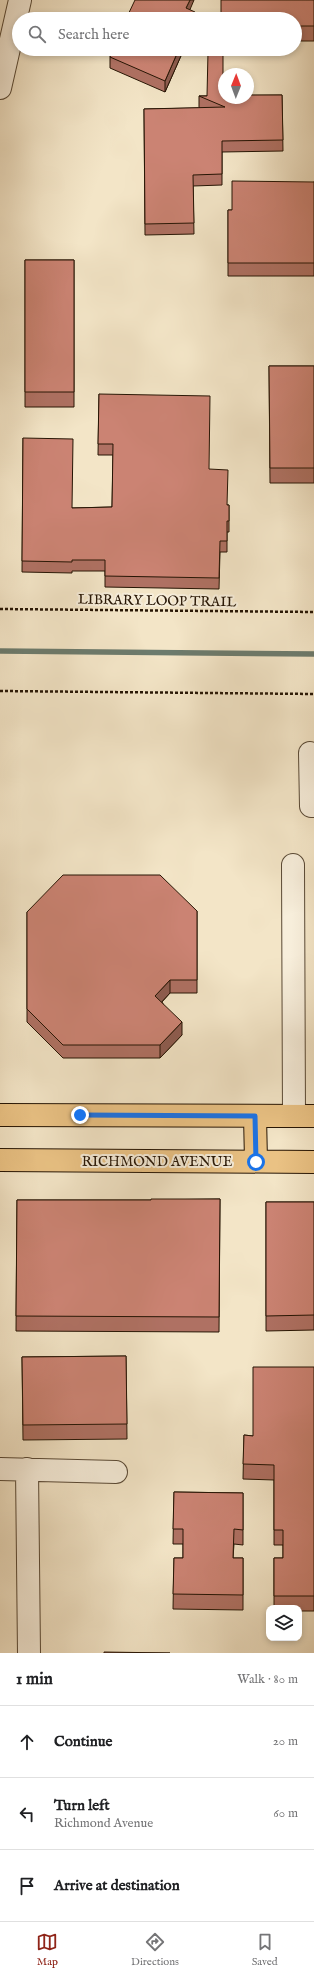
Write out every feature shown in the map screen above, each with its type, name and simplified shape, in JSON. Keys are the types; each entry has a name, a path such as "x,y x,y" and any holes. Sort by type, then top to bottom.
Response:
{"main road":[{"path":"0,1115 304,1116"},
{"path":"255,1116 256,1162"},
{"name":"RICHMOND AVENUE","path":"0,1160 314,1162"}],"street":[{"path":"17,12 20,0"},
{"path":"0,88 12,35"},
{"path":"310,753 311,806 314,806"},
{"path":"293,865 304,1116"},
{"path":"29,1653 11,1469 116,1472"}],"path":[{"name":"LIBRARY LOOP TRAIL","path":"0,609 314,612"},
{"path":"0,692 314,694"}],"building":[{"path":"135,0 190,0 186,8 195,12 129,12"},
{"path":"221,0 314,0 314,26 302,26 302,12 221,12"},
{"path":"110,56 176,56 165,81"},
{"path":"208,56 223,56 223,68 218,68 218,104 254,104 254,95 282,95 283,140 222,141 222,174 193,175 194,223 145,224 144,109 225,107 199,96 207,96"},
{"path":"232,181 314,182 314,263 228,263 228,210 232,210"},
{"path":"25,260 74,260 74,392 25,392"},
{"path":"269,366 314,366 314,468 270,468"},
{"path":"99,394 210,396 209,469 228,470 227,505 229,505 229,521 227,521 227,541 220,541 219,578 105,576 105,560 72,560 72,562 22,561 23,438 73,439 72,508 112,507 113,444 98,444"},
{"path":"63,875 160,875 197,911 197,980 170,980 155,996 182,1022 160,1045 63,1045 27,1009 27,912"},
{"path":"220,1199 219,1317 16,1316 17,1200"},
{"path":"266,1202 314,1202 314,1315 266,1316"},
{"path":"126,1356 127,1424 23,1425 22,1357"},
{"path":"253,1367 314,1367 314,1596 274,1596 274,1558 283,1558 283,1530 274,1530 274,1465 243,1464 244,1435 253,1436"},
{"path":"174,1492 243,1493 243,1530 234,1529 233,1558 243,1558 243,1595 173,1594 174,1558 183,1558 183,1529 173,1529"},
{"path":"104,1652 170,1653 104,1653"}],"waterway":[{"path":"0,651 314,654"}],"route":[{"path":"80,1115 255,1116 256,1162"}]}
